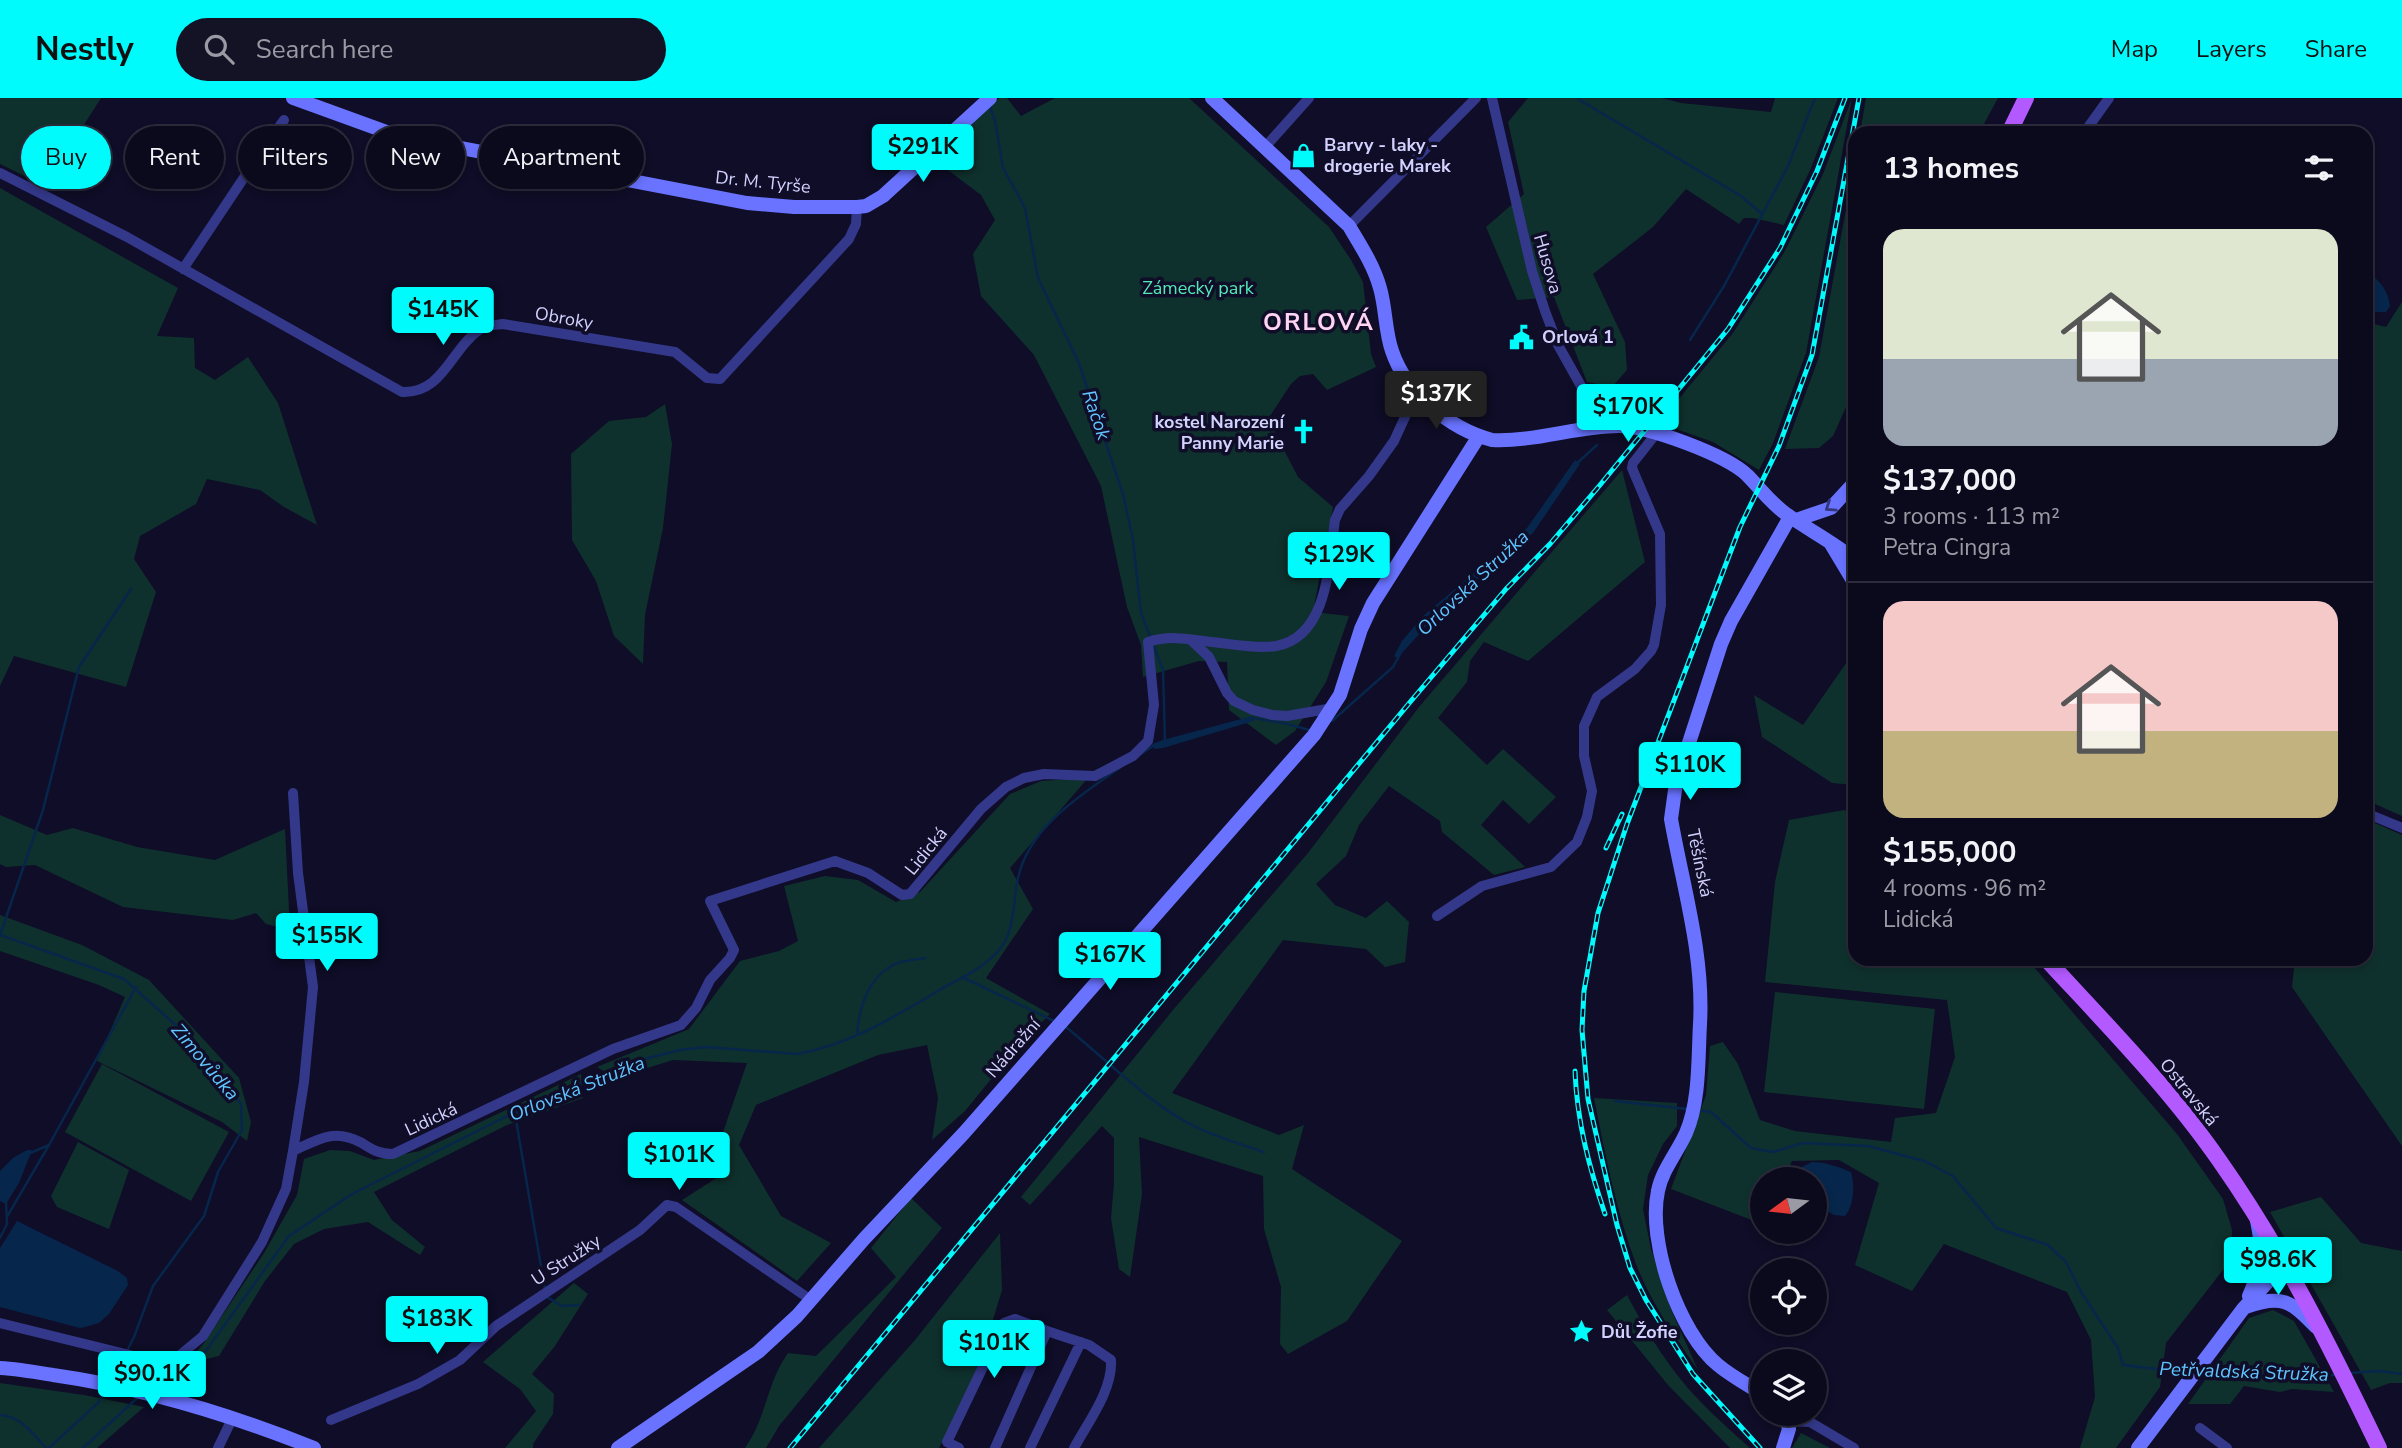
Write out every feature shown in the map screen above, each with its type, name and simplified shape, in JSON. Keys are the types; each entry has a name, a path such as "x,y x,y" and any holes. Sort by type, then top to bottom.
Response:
{"main road":[{"path":"2012,126 2026,98"},
{"name":"Ostravská","path":"2052,966 2164,1090 2218,1158 2286,1263 2326,1337"},
{"path":"2326,1337 2379,1448"}],"street":[{"name":"Dr. M. Tyrše","path":"293,98 407,138 726,200 767,206 857,207 873,203 892,189 990,98"},
{"path":"1212,98 1349,226 1363,248 1380,287 1388,338 1396,362 1416,393 1443,415 1479,436 1492,440 1623,426 1698,448 1730,462 1747,475 1772,503 1848,555"},
{"path":"1265,147 1309,98"},
{"path":"1349,226 1476,98"},
{"name":"Husova","path":"1492,98 1532,271 1545,311 1558,345 1604,427"},
{"path":"2089,126 2109,98"},
{"path":"183,269 284,120"},
{"name":"Obroky","path":"0,173 127,237 402,391 416,393 433,383 472,335 484,326 503,324 675,352 707,378 720,379 849,239 856,223 857,207"},
{"name":"Lidická","path":"293,1151 326,1135 347,1137 379,1154 393,1154 613,1049 681,1025 734,950 710,901 835,861 868,873 902,895 910,894 981,808 1006,788 1024,778 1044,774 1095,776 1133,756 1148,741 1154,705 1148,642 1168,637 1240,645 1279,646 1294,639 1317,617 1323,601 1335,520 1340,509 1394,442 1416,393"},
{"path":"1437,916 1482,886 1551,867 1577,842 1591,803 1592,791 1583,744 1584,726 1591,708 1597,697 1635,669 1654,645 1661,605 1660,534 1632,468 1655,435"},
{"name":"Nádražní","path":"618,1448 758,1352 811,1300 864,1238 964,1133 1297,754 1340,695 1361,629 1373,603 1479,436"},
{"path":"1793,519 1830,508 1848,489"},
{"name":"Těšínská","path":"1750,1386 1717,1365 1694,1339 1667,1279 1660,1252 1658,1191 1692,1116 1700,1020 1698,970 1687,890 1671,819 1676,783 1721,643 1731,621 1793,519"},
{"path":"1829,540 1848,573"},
{"path":"1190,639 1209,657 1227,693 1234,701 1272,715 1287,716 1333,708"},
{"path":"0,1323 154,1361 174,1360 203,1336 262,1242 286,1189 306,1071 313,987 298,873 293,793"},
{"path":"2373,816 2402,828"},
{"name":"U Stružky","path":"331,1419 418,1384 460,1360 496,1326 640,1230 667,1205 676,1208 811,1300"},
{"path":"2245,1307 2262,1258 2262,1244 2255,1213"},
{"path":"2138,1448 2245,1307 2286,1263"},
{"path":"2245,1307 2269,1300 2289,1303 2326,1337"},
{"path":"959,1448 947,1442 1004,1323 1015,1319 1085,1343 1111,1360 1112,1371 1108,1385 1074,1448"},
{"path":"995,1448 1047,1331"},
{"path":"1030,1448 1085,1343"},
{"path":"0,1367 97,1381 176,1399 233,1417 314,1448"},
{"path":"218,1448 233,1417"},
{"path":"1783,1448 1788,1438 1787,1426"},
{"path":"1818,1426 1854,1448"},
{"path":"2200,1428 2227,1448"}],"green space":[{"path":"0,98 101,98 83,126 21,126 21,174 0,164"},
{"name":"Zámecký park","path":"999,98 1007,98 1021,116 1055,98 1189,98 1329,227 1363,282 1371,354 1376,367 1327,390 1313,374 1300,376 1291,384 1268,419 1298,477 1333,507 1313,612 1349,616 1326,682 1295,731 1276,745 1229,710 1227,662 1199,661 1143,677 1141,645 1127,607 1101,486 1034,355 981,296 973,254 995,220 981,195 932,158"},
{"path":"1528,98 1662,98 1681,103 1771,112 1775,98 1838,98 1811,168 1784,225 1753,218 1744,218 1739,224 1686,189 1653,227 1593,274 1625,342 1627,370 1612,387 1587,382 1554,297 1517,300 1486,227 1524,194 1508,122"},
{"path":"1852,98 1806,353 1773,443 1759,470 1713,442 1659,423 1733,333 1785,251 1823,174"},
{"path":"1866,98 1998,98 1983,126 1861,126"},
{"path":"0,188 178,288 157,336 194,338 195,368 215,380 248,357 278,403 317,525 260,490 207,479 196,504 140,536 134,559 156,592 126,687 14,656 0,686"},
{"path":"1848,198 1848,403 1833,436 1819,448 1785,449 1819,357"},
{"path":"2402,302 2402,816 2373,803 2373,324 2386,327"},
{"path":"665,404 672,444 663,528 645,615 643,664 614,636 596,581 572,540 571,454 609,421 646,417"},
{"path":"1622,470 1645,562 1528,661 1484,642 1470,661 1467,682 1438,718 1487,765 1503,749 1556,797 1529,824 1503,800 1481,825 1525,867 1494,875 1442,832 1440,821 1389,786 1359,825 1346,856 1316,884 1335,905 1366,918 1387,901 1409,922 1405,962 1385,967 1366,949 1283,940 1172,1093 1279,1135 1304,1125 1292,1169 1402,1241 1347,1321 1288,1354 1280,1344 1281,1287 1264,1229 1263,1176 1139,1137 1142,1194 1130,1277 1119,1269 1111,1218 1114,1138 1102,1126 1030,1205 1021,1197 1173,1010 1308,853 1419,707"},
{"path":"1848,660 1848,784 1832,783 1762,737 1754,695 1803,725"},
{"path":"1088,778 1010,868 1033,909 986,978 1050,1014 1018,1046 965,1111 932,1140 938,1098 927,1045 878,1055 756,1105 739,1145 781,1216 831,1243 797,1281 682,1200 729,1170 722,1135 747,1063 673,1060 615,1078 597,1067 689,1029 740,961 779,951 798,941 784,886 825,876 858,880 896,902 920,892 1010,794 1041,781"},
{"path":"1844,810 1848,812 1848,966 2033,966 2177,1134 2223,1199 2232,1230 2230,1261 2166,1343 2160,1387 2116,1448 2080,1448 2095,1397 2091,1340 2067,1292 1944,1244 1912,1291 1855,1265 1879,1183 1839,1160 1792,1161 1789,1167 1750,1167 1750,1219 1671,1189 1706,1095 1710,1046 1723,1042 1738,1064 1760,1120 1795,1131 1891,1142 1895,1118 1936,1113 1955,1057 1947,1000 1765,982 1775,882 1789,820"},
{"path":"0,815 47,835 73,828 137,847 215,860 285,829 290,930 266,924 256,913 233,920 123,907 35,865 6,867 0,864"},
{"path":"2373,822 2402,835 2402,1146 2292,987 2294,966 2373,966"},
{"path":"0,915 82,945 149,980 239,1078 251,1122 247,1141 222,1122 97,1061 125,997 99,985 0,951"},
{"path":"1775,992 1935,1009 1924,1109 1764,1092"},
{"path":"102,1064 229,1132 191,1201 65,1132"},
{"path":"581,1074 583,1098 507,1125 374,1192 392,1220 425,1247 420,1255 368,1222 324,1229 294,1244 265,1281 219,1356 186,1364 204,1343 264,1253 297,1195 304,1159 330,1150 350,1151 374,1160 420,1151"},
{"path":"1594,1098 1677,1103 1677,1126 1663,1144 1648,1175 1643,1209 1651,1249 1672,1312 1698,1370 1656,1305 1636,1264 1617,1203"},
{"path":"78,1142 129,1170 109,1229 57,1207 51,1196"},
{"path":"2321,1197 2361,1243 2402,1251 2402,1383 2390,1383 2371,1390 2270,1212"},
{"path":"911,1198 942,1228 779,1426 766,1448 745,1448 788,1353 816,1356 896,1277 871,1248"},
{"path":"1000,1233 1002,1290 979,1366 939,1448 819,1448 915,1340"},
{"path":"574,1283 588,1294 555,1346 532,1374 554,1394 553,1414 533,1448 505,1448 536,1411 520,1389 483,1362"},
{"path":"1627,1295 1654,1343 1678,1376 1702,1403 1750,1448 1730,1448 1668,1385 1607,1310"},
{"path":"2273,1310 2294,1321 2334,1392 2292,1389 2280,1392 2244,1386 2230,1404 2188,1404 2249,1318"},
{"path":"0,1383 144,1407 97,1448 0,1448"},
{"path":"1801,1433 1830,1448 1792,1448"}],"water":[{"path":"2373,277 2385,290 2390,306 2386,312 2374,312"},
{"path":"1575,460 1580,464 1533,533 1442,609 1399,659 1394,656 1402,641 1423,616 1527,528"},
{"path":"1252,716 1254,721 1163,748 1154,749 1152,744 1163,740"},
{"path":"32,1150 19,1183 6,1204 0,1201 0,1171 13,1158"},
{"path":"1812,1162 1851,1172 1853,1195 1845,1216 1827,1211 1827,1167 1802,1167"},
{"path":"17,1221 127,1278 128,1285 109,1314 99,1323 80,1328 0,1307 0,1248"}],"waterway":[{"name":"Orlovská Stružka","path":"1690,340 1724,286 1788,166 1815,98"},
{"path":"1578,99 1741,196 1762,214"},
{"name":"Račok","path":"989,104 995,121 1003,168 1025,208 1038,278 1078,361 1123,494 1133,540 1141,613 1163,670 1165,742"},
{"name":"Orlovská Stružka","path":"1576,464 1597,445"},
{"path":"0,935 43,810 79,667 131,589"},
{"name":"Orlovská Stružka","path":"1332,721 1393,667 1398,658"},
{"name":"Orlovská Stružka","path":"1254,718 1309,730"},
{"name":"Orlovská Stružka","path":"1141,754 1153,746"},
{"name":"Orlovská Stružka","path":"161,1391 181,1385 289,1236 352,1194 501,1119 629,1063 680,1050 706,1047 797,1054 817,1050 873,1028 973,972 994,956 1005,942 1011,924 1018,878 1033,843 1074,801 1121,767"},
{"name":"Zimovůdka","path":"0,935 124,979 179,1028 241,1104 242,1130 218,1172 204,1216 153,1286 127,1351"},
{"path":"857,1035 862,1005 877,978 897,963 925,958"},
{"name":"Petřvaldská Stružka","path":"962,977 1054,1021"},
{"path":"28,1154 49,1145 136,987"},
{"name":"Petřvaldská Stružka","path":"1066,1027 1145,1094 1178,1117 1211,1134 1264,1152"},
{"name":"Petřvaldská Stružka","path":"1615,1101 1687,1109"},
{"name":"Petřvaldská Stružka","path":"1697,1110 1711,1112 1751,1148 1773,1152 1803,1143 1868,1146 1924,1161 1953,1176 1996,1228 2048,1245 2066,1262 2081,1292 2118,1348 2123,1365 2189,1373"},
{"path":"515,1114 545,1290"},
{"path":"8,1215 49,1145"},
{"path":"0,1238 7,1224 6,1200"},
{"path":"547,1297 562,1306 579,1305"},
{"name":"Zimovůdka","path":"111,1379 123,1357"},
{"name":"Petřvaldská Stružka","path":"2350,1373 2380,1371 2402,1374"},
{"name":"Petřvaldská Stružka","path":"2203,1374 2336,1375"},
{"name":"Zimovůdka","path":"49,1448 98,1403 105,1391"},
{"name":"Orlovská Stružka","path":"83,1448 141,1397"},
{"path":"0,1415 20,1422 46,1448"}],"railway":[{"path":"790,1448 1411,701 1506,589 1550,544 1728,329 1780,248 1817,171 1845,98"},
{"path":"1854,126 1859,98"},
{"path":"1760,1448 1693,1374 1646,1300 1630,1268 1617,1225 1588,1099 1582,1030 1584,991 1598,913 1627,824 1740,527 1779,446 1812,355 1848,158"},
{"path":"1606,848 1622,814"},
{"path":"1575,1071 1585,1144 1605,1214"}],"place":[{"name":"Barvy - laky - drogerie Marek","path":"1304,155"},
{"name":"Orlová 1","path":"1522,337"},
{"name":"kostel Narození Panny Marie","path":"1304,432"},
{"name":"Důl Žofie","path":"1581,1332"}],"district":[{"name":"ORLOVÁ","path":"1319,322"}]}
